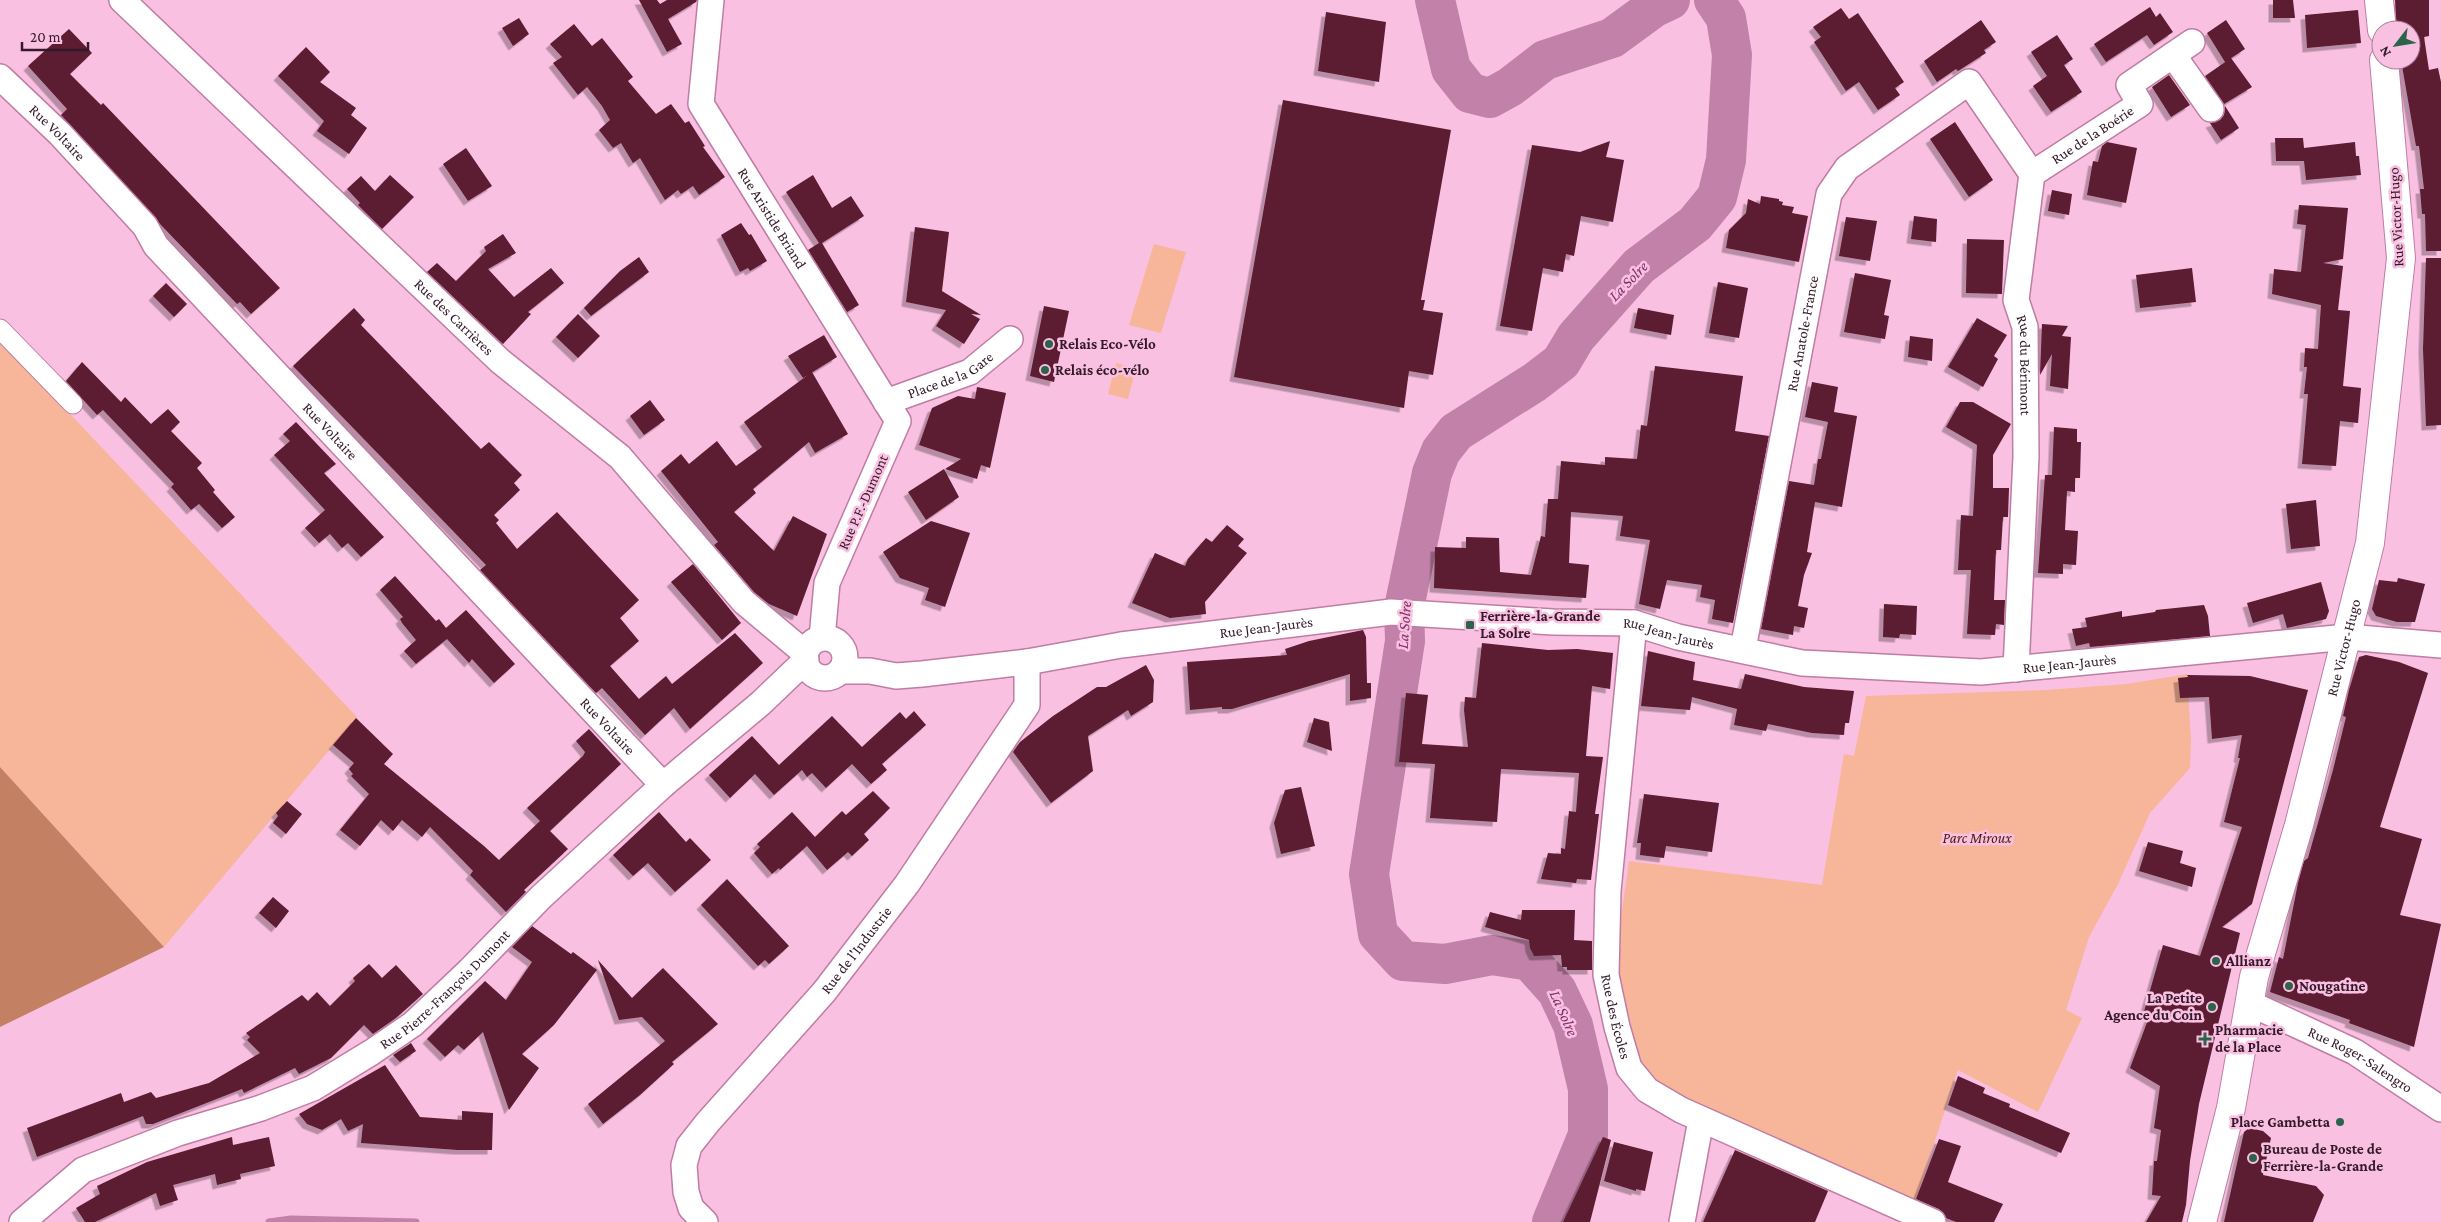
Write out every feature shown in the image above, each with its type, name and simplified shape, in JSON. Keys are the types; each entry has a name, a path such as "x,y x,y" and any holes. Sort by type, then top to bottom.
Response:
{"street":[{"name":"Rue des Carrières","path":"122,0 500,361 620,458 744,602 782,635 824,654"},
{"name":"Rue Aristide Briand","path":"711,0 701,104 892,412"},
{"path":"2379,0 2381,20"},
{"name":"Rue de la Boérie","path":"2032,174 2140,104 2129,85 2182,49 2211,109"},
{"name":"Rue Victor-Hugo","path":"2202,1222 2231,1108 2254,977 2299,825 2370,543 2400,258 2385,70"},
{"name":"Rue Voltaire","path":"0,77 60,134 145,226 156,246 663,785"},
{"name":"Rue Anatole-France","path":"1744,649 1828,194 1848,168 1969,82 2032,174"},
{"name":"Rue du Bérimont","path":"2016,669 2026,457 2025,327 2016,300 2032,174"},
{"path":"0,329 73,404"},
{"name":"Place de la Gare","path":"892,412 970,372 1010,339"},
{"name":"Rue P.F.-Dumont","path":"824,654 827,583 892,412"},
{"name":"Rue Jean-Jaurès","path":"824,654 870,671 896,676 1027,662 1121,645 1402,612 1553,622 1634,623 1678,637 1744,649 1802,663 1870,668 1981,672 2347,637 2441,645"},
{"name":"Rue des Écoles","path":"1634,623 1608,891 1606,975 1617,1027 1629,1068 1647,1090 1701,1120 1933,1222"},
{"name":"Rue Pierre-François Dumont","path":"22,1222 83,1170 178,1133 261,1108 313,1088 413,1024 469,971 541,897 663,785 761,703 824,654"},
{"name":"Rue de l'Industrie","path":"705,1222 691,1208 686,1192 684,1165 689,1146 708,1122 824,992 907,884 1027,704 1027,662"},
{"name":"Rue Roger-Salengro","path":"2249,1003 2355,1052 2441,1109"},
{"path":"1682,1222 1701,1120"}],"green space":[{"path":"1154,244 1186,252 1161,333 1129,325"},
{"path":"0,340 357,717 164,947 0,767"},
{"path":"1116,363 1136,368 1128,399 1108,394"},
{"name":"Parc Miroux","path":"2187,674 2191,740 2190,768 2150,813 2118,884 2089,937 2066,1010 2082,1018 2038,1112 1958,1070 1914,1205 1676,1096 1642,1073 1613,974 1629,861 1822,885 1844,754 1854,756 1866,696 2046,690 2127,684"}],"shaded area":[{"path":"0,767 164,947 0,1027"}],"building":[{"path":"639,0 657,0 660,4 667,0 697,0 668,19 682,44 667,52"},
{"path":"2273,0 2293,0 2295,18 2273,18"},
{"path":"2395,0 2429,0 2429,36 2424,37 2429,70 2438,68 2441,82 2441,251 2426,251 2425,214 2422,214 2420,189 2424,189 2419,146 2416,146 2403,70 2421,70 2421,20 2396,20"},
{"path":"2150,7 2156,17 2160,13 2173,32 2154,45 2147,35 2106,62 2094,44"},
{"path":"1841,8 1849,19 1858,13 1904,82 1895,88 1900,95 1878,110 1859,82 1846,91 1814,42 1821,37 1813,27"},
{"path":"2358,10 2361,43 2307,48 2305,15"},
{"path":"1326,12 1386,22 1379,82 1318,71"},
{"path":"519,18 529,34 513,46 502,28"},
{"path":"1981,20 1996,42 1984,50 1986,53 1958,71 1956,69 1937,82 1924,61"},
{"path":"2226,20 2245,49 2225,62 2207,33"},
{"path":"574,24 592,46 602,38 633,77 628,81 656,114 671,104 685,123 689,121 705,146 703,147 725,177 699,195 693,186 681,194 678,190 665,200 640,158 633,163 621,143 613,148 599,130 610,120 602,106 587,87 578,95 553,63 562,57 550,44"},
{"path":"69,29 92,53 70,74 101,105 103,103 280,288 251,314 240,302 237,304 160,224 61,115 67,109 28,66"},
{"path":"2057,35 2073,59 2064,65 2082,92 2051,112 2033,86 2047,76 2031,52"},
{"path":"306,47 330,72 320,82 356,108 351,115 367,128 349,154 317,131 324,121 278,76"},
{"path":"2231,58 2252,87 2224,104 2205,76"},
{"path":"2169,75 2190,105 2171,117 2152,87"},
{"path":"1283,100 1451,130 1421,300 1425,300 1423,310 1443,313 1433,375 1409,371 1404,408 1234,377"},
{"path":"2225,106 2239,128 2221,140 2210,123 2220,120 2224,115"},
{"path":"1955,122 1993,180 1969,197 1930,139"},
{"path":"2275,138 2303,138 2304,148 2355,142 2356,156 2359,156 2361,175 2306,180 2304,161 2276,161"},
{"path":"1610,141 1606,157 1624,160 1613,222 1581,216 1574,256 1566,254 1563,272 1543,268 1532,331 1500,326 1532,145 1580,152"},
{"path":"2107,142 2137,148 2126,203 2087,195 2093,161 2098,162 2102,146"},
{"path":"466,148 492,186 468,201 443,164"},
{"path":"390,175 414,197 382,229 358,205 360,203 347,189 361,176 375,191"},
{"path":"813,175 832,208 851,196 864,216 822,243 859,305 847,312 808,250 819,243 786,192"},
{"path":"2052,190 2072,194 2069,215 2048,211"},
{"path":"1761,196 1779,199 1779,201 1783,202 1782,205 1794,207 1792,213 1808,216 1799,262 1726,248 1729,230 1746,213 1748,199 1760,204"},
{"path":"2299,205 2348,208 2343,259 2323,263 2343,266 2338,310 2350,311 2343,386 2361,388 2358,423 2340,421 2336,466 2302,464 2308,394 2304,394 2307,367 2304,367 2305,348 2318,349 2321,305 2272,294 2274,269 2301,272 2306,225 2297,224"},
{"path":"1914,216 1937,219 1936,242 1911,239"},
{"path":"1846,217 1877,221 1870,261 1839,256"},
{"path":"741,223 749,235 751,234 767,261 750,271 748,268 740,272 721,235"},
{"path":"915,227 949,232 942,291 981,315 971,314 980,319 964,344 936,326 946,310 906,302"},
{"path":"503,234 516,253 488,269 514,297 551,268 564,283 528,312 531,314 503,344 427,272 437,263 456,281 486,251 484,247"},
{"path":"1967,239 2004,240 2002,294 1966,293"},
{"path":"639,257 649,272 591,316 584,308 620,271"},
{"path":"2426,258 2441,258 2441,425 2426,426 2423,349"},
{"path":"2192,268 2196,302 2140,308 2136,275"},
{"path":"1855,273 1891,280 1884,315 1889,316 1885,339 1844,332"},
{"path":"1718,282 1748,288 1739,338 1709,333"},
{"path":"166,283 187,304 174,317 153,296"},
{"name":"Relais Eco-Vélo","path":"1044,306 1069,311 1054,382 1030,376"},
{"path":"354,308 365,320 361,325 481,449 489,442 522,475 514,483 520,490 494,515 499,520 496,523 517,549 557,512 639,600 620,618 639,641 610,666 639,699 666,676 672,684 735,633 763,663 690,729 674,708 645,735 602,688 596,693 480,570 486,565 293,366"},
{"path":"1638,308 1674,315 1671,335 1634,328"},
{"path":"578,314 600,336 578,358 556,337"},
{"path":"1977,318 2007,335 1994,356 1998,359 1983,387 1948,367"},
{"path":"2042,324 2068,326 2062,336 2071,337 2068,389 2050,386 2052,354 2040,375"},
{"path":"824,335 837,357 803,378 788,356"},
{"path":"1910,336 1933,339 1932,361 1908,357"},
{"path":"82,362 121,402 125,397 151,424 168,409 180,422 171,431 202,463 197,468 215,490 213,492 235,517 222,528 199,504 191,510 171,487 174,484 103,410 97,415 66,381"},
{"path":"1655,366 1743,376 1735,431 1769,436 1733,623 1712,619 1715,600 1700,597 1702,585 1667,580 1660,609 1639,604 1650,540 1620,536 1623,516 1571,512 1569,563 1589,565 1586,598 1434,588 1435,547 1466,548 1466,537 1499,538 1500,572 1531,575 1541,536 1545,537 1548,499 1558,499 1561,461 1605,465 1605,457 1637,459 1641,425 1647,426"},
{"path":"812,372 848,434 815,453 809,442 753,489 756,493 734,512 774,551 793,516 827,534 797,616 769,604 754,592 714,545 718,542 661,471 681,454 689,464 717,441 736,466 762,447 744,422"},
{"path":"1812,382 1838,387 1834,412 1857,416 1842,507 1815,502 1807,552 1812,553 1804,575 1798,606 1808,608 1804,628 1794,626 1793,635 1761,629 1789,481 1814,485 1818,459 1821,459 1828,422 1805,417"},
{"path":"977,387 1006,393 990,468 981,465 977,479 945,469 961,459 919,445 932,408 958,396 975,399"},
{"path":"650,400 665,420 644,435 630,416"},
{"path":"1960,402 1973,402 2011,424 1993,455 1993,488 2009,488 2008,517 2003,517 2001,550 1996,550 1994,600 2005,600 2004,625 1996,624 1995,635 1967,634 1971,570 1958,570 1961,515 1973,516 1977,445 1946,427"},
{"path":"296,422 336,464 324,473 384,537 361,557 348,543 342,548 330,534 319,543 305,528 325,510 274,455 290,441 283,434"},
{"path":"2054,427 2077,429 2077,442 2081,442 2080,478 2075,478 2075,492 2067,491 2065,530 2078,531 2076,565 2063,564 2063,574 2038,573 2045,475 2052,475"},
{"path":"944,469 959,497 926,520 908,492"},
{"path":"2316,500 2320,546 2291,549 2286,504"},
{"path":"931,521 970,533 945,607 925,600 929,588 900,578 883,552"},
{"path":"1227,525 1244,539 1238,546 1247,553 1205,602 1206,614 1170,618 1132,603 1155,553 1185,566 1188,559 1206,538 1212,542"},
{"path":"693,564 741,623 722,640 671,582"},
{"path":"395,576 436,621 439,619 446,628 466,610 515,664 494,683 472,659 469,663 447,639 416,664 404,651 416,640 402,623 400,619 403,617 380,590"},
{"path":"2398,578 2425,584 2415,622 2397,622 2376,616 2372,609 2379,580 2397,582"},
{"path":"2321,582 2329,611 2326,619 2287,628 2283,614 2253,623 2247,603"},
{"path":"1884,604 1917,606 1916,635 1900,634 1899,638 1883,637"},
{"path":"2204,605 2208,616 2210,636 2090,647 2089,643 2076,646 2072,629 2087,627 2085,618 2122,611 2122,617 2155,612 2156,610"},
{"path":"1363,630 1366,637 1367,683 1371,683 1371,698 1350,701 1350,674 1232,709 1222,709 1222,707 1190,710 1187,662 1287,655 1285,649 1309,641"},
{"path":"1482,643 1548,650 1577,649 1613,653 1610,689 1592,686 1586,756 1603,757 1595,814 1599,814 1591,880 1577,879 1576,883 1541,879 1548,853 1561,854 1561,848 1565,849 1569,811 1576,812 1579,773 1501,769 1497,822 1430,818 1435,764 1399,762 1406,693 1428,695 1422,744 1468,747 1464,710 1465,697 1476,698"},
{"path":"1648,651 1695,662 1693,680 1741,689 1745,674 1804,687 1854,691 1849,723 1845,723 1844,735 1812,733 1768,724 1766,731 1734,725 1737,709 1692,697 1690,710 1641,706"},
{"path":"2366,655 2399,662 2428,673 2380,827 2422,839 2400,915 2441,924 2414,1047 2349,1023 2350,1020 2270,992 2279,957 2283,959 2298,883 2304,861 2308,858 2333,770 2346,717 2343,716 2349,690 2359,657"},
{"path":"1146,665 1154,680 1153,702 1131,716 1128,710 1088,736 1093,771 1051,803 1013,752 1020,742 1053,716 1097,687 1106,687"},
{"path":"2187,675 2250,676 2308,690 2252,904 2222,927 2240,933 2199,1104 2190,1161 2186,1205 2182,1222 2146,1222 2161,1196 2152,1195 2154,1161 2157,1161 2161,1130 2154,1128 2160,1086 2130,1068 2149,1017 2143,1015 2163,945 2200,956 2242,827 2224,822 2240,758 2238,758 2242,735 2212,739 2209,697 2180,698 2178,678 2188,677"},
{"path":"914,711 926,725 882,764 887,770 871,784 852,764 826,788 812,773 807,777 802,770 774,795 755,774 730,798 709,775 752,736 779,765 832,716 862,747 900,712 906,719"},
{"path":"356,718 393,754 384,764 499,860 540,821 527,808 583,756 585,752 576,741 589,729 621,764 550,831 568,849 524,890 526,892 506,912 470,875 473,871 430,827 422,837 402,820 393,831 381,820 360,846 340,830 369,794 351,776 353,774 349,769 354,763 333,745"},
{"path":"1314,718 1329,722 1332,751 1307,742"},
{"path":"1301,787 1315,846 1281,854 1274,823 1285,790"},
{"path":"873,791 890,808 864,834 869,840 852,856 848,852 827,870 807,846 780,870 779,868 772,874 754,853 760,847 757,844 792,812 815,837 842,811 846,815"},
{"path":"1644,794 1719,803 1712,852 1666,846 1664,858 1640,855 1641,843 1637,843"},
{"path":"287,801 302,814 286,834 273,823 278,816 276,813"},
{"path":"659,812 686,842 690,838 711,860 675,892 648,863 633,876 613,855"},
{"path":"2148,842 2183,851 2180,863 2196,868 2192,887 2139,871"},
{"path":"727,879 789,946 769,964 765,960 758,966 701,905"},
{"path":"273,897 289,911 276,928 259,913"},
{"path":"1522,910 1575,910 1574,940 1592,941 1592,970 1567,970 1567,967 1562,967 1561,955 1534,956 1529,940 1485,927 1490,912 1521,920"},
{"path":"532,926 597,970 554,1025 522,1054 539,1068 509,1110 483,1032 464,1050 458,1045 445,1057 427,1039 485,981 506,1000 532,962 512,947"},
{"path":"598,960 632,998 663,968 718,1024 672,1062 674,1064 640,1095 603,1124 588,1104 665,1041 642,1017 619,1020"},
{"path":"369,964 382,978 396,965 423,994 396,1018 373,1034 364,1025 331,1058 299,1074 295,1068 244,1093 242,1089 153,1124 146,1124 143,1116 37,1157 27,1128 121,1093 124,1102 151,1092 156,1098 209,1083 260,1053 247,1040 250,1037 246,1033 302,995 308,1001 317,992 330,1006 355,981 353,978"},
{"path":"411,1043 416,1051 400,1062 393,1055"},
{"path":"385,1065 420,1117 462,1120 462,1111 493,1113 492,1150 458,1150 361,1143 363,1124 348,1131 341,1119 322,1130 307,1124 299,1114"},
{"path":"1958,1076 1985,1088 1983,1093 2010,1104 2009,1107 2070,1133 2061,1153 1948,1105"},
{"path":"2249,1128 2263,1131 2271,1138 2263,1175 2316,1186 2324,1195 2313,1222 2224,1222 2244,1132"},
{"path":"232,1137 233,1145 269,1137 275,1166 240,1174 241,1179 217,1185 215,1174 173,1185 178,1200 160,1206 156,1193 95,1222 85,1222 76,1208 100,1194 97,1186 147,1162"},
{"path":"1603,1137 1611,1140 1590,1222 1563,1222"},
{"path":"1939,1139 1961,1146 1948,1182 2003,1204 1994,1222 1956,1222 1946,1218 1939,1209 1916,1199"},
{"path":"1614,1142 1653,1152 1645,1191 1636,1189 1636,1191 1604,1181"},
{"path":"1735,1150 1828,1191 1815,1222 1703,1222"}],"waterway":[{"name":"La Solre","path":"1435,0 1451,69 1470,93 1490,98 1510,87 1545,60 1612,38 1653,8 1670,0"},
{"name":"La Solre","path":"1552,1222 1588,1135 1588,1089 1573,1025 1557,991 1530,961 1492,955 1445,964 1403,961 1378,934 1369,874 1405,641 1404,608 1432,473 1441,451 1456,432 1535,382 1561,362 1576,337 1639,266 1695,224 1717,197 1726,160 1732,55 1726,18 1714,0"},
{"path":"269,1222 291,1219 416,1222"}],"place":[{"name":"Relais Eco-Vélo","path":"1049,344"},
{"name":"Relais éco-vélo","path":"1045,370"},
{"name":"Ferrière-la-Grande La Solre","path":"1470,625"},
{"name":"Allianz","path":"2216,961"},
{"name":"Nougatine","path":"2289,986"},
{"name":"La Petite Agence du Coin","path":"2212,1007"},
{"name":"Pharmacie de la Place","path":"2205,1039"},
{"name":"Place Gambetta","path":"2340,1122"},
{"name":"Bureau de Poste de Ferrière-la-Grande","path":"2253,1158"}]}
